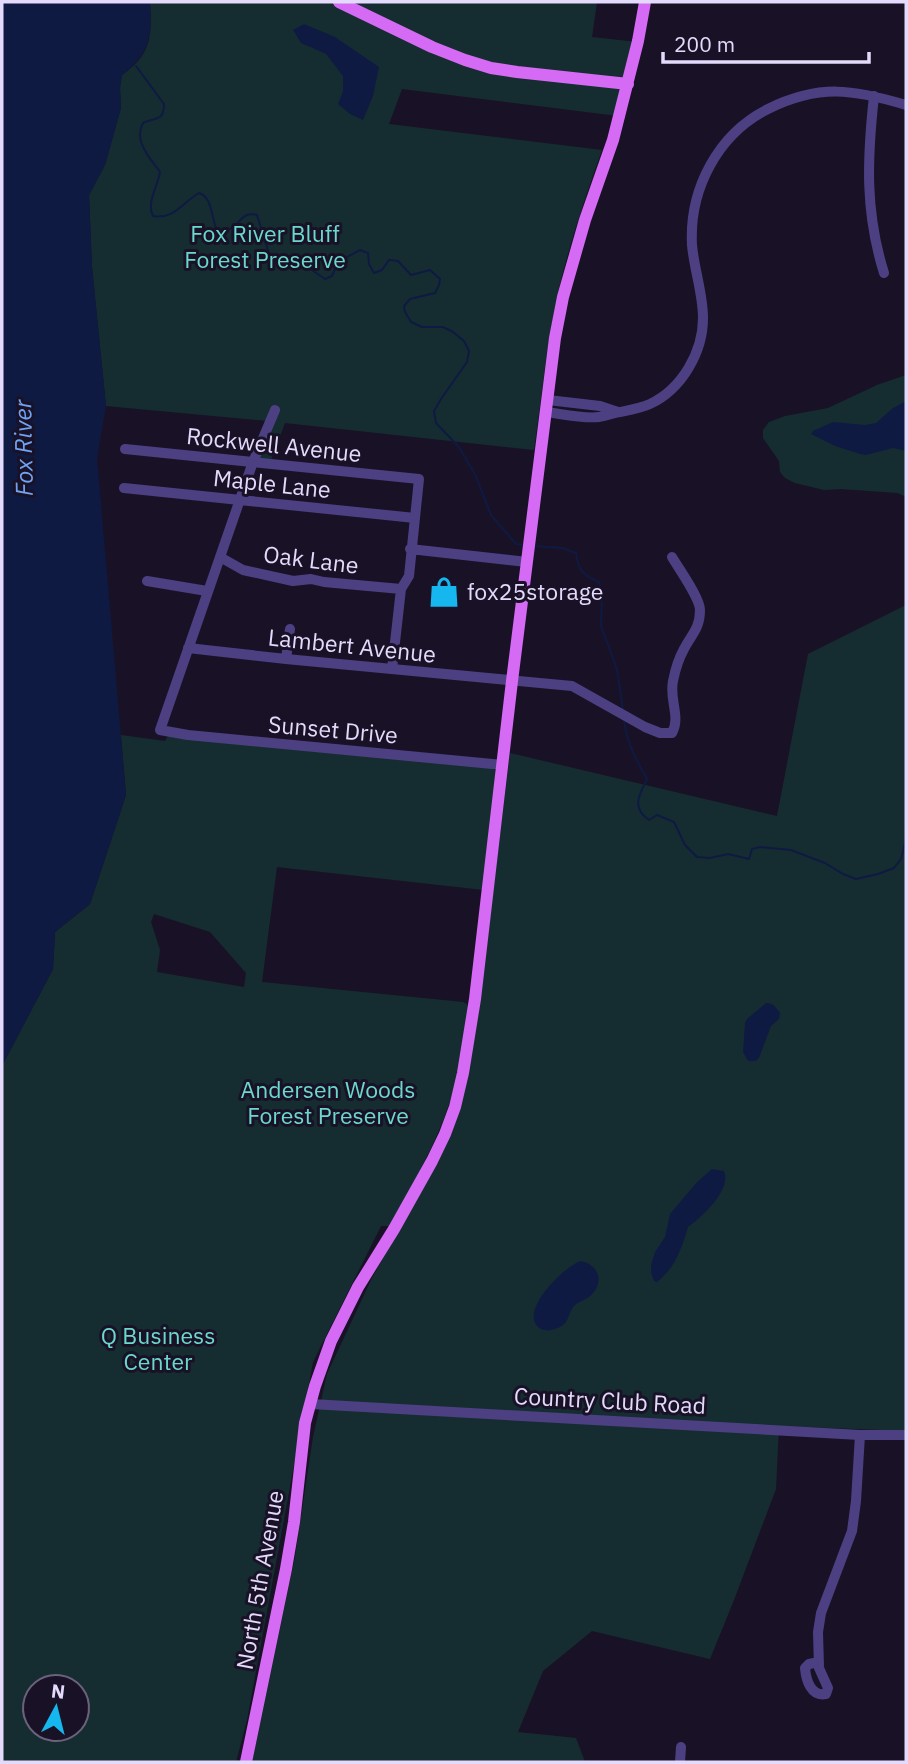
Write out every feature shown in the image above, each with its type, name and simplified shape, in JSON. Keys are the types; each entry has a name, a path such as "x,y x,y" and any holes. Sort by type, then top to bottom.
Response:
{"main road":[{"path":"339,2 432,47 491,68 628,85"},
{"name":"North 5th Avenue","path":"246,1762 281,1594 294,1522 305,1423 315,1386 331,1341 358,1287 432,1161 455,1107 474,1008 555,338 563,297 585,220 611,149 628,85 645,2"}],"street":[{"path":"547,406 600,406 618,412 632,410 651,404 666,394 687,370 694,359 702,332 703,318 693,252 693,225 700,188 724,142 734,133 761,113 792,98 827,92 874,96 906,105"},
{"path":"874,96 869,146 869,198 876,248 884,274"},
{"path":"188,648 253,462 275,410"},
{"name":"Rockwell Avenue","path":"125,449 419,479 415,518"},
{"name":"Maple Lane","path":"124,488 415,518"},
{"path":"392,670 401,589 409,576 415,518"},
{"path":"410,550 527,558"},
{"name":"Oak Lane","path":"220,556 243,570 293,580 312,579 401,589"},
{"name":"Lambert Avenue","path":"188,648 572,686 645,727 660,733 672,733 676,726 671,694 674,678 684,650 696,632 701,608 672,557"},
{"path":"147,581 208,591"},
{"path":"286,659 290,629"},
{"name":"Sunset Drive","path":"188,648 160,730 188,735 503,765"},
{"name":"Country Club Road","path":"311,1404 860,1435 906,1435"},
{"path":"819,1662 817,1638 821,1613 852,1531 860,1435"},
{"path":"680,1762 681,1747"}],"green space":[{"name":"Fox River Bluff Forest Preserve","path":"150,2 597,2 592,37 637,42 618,116 402,89 389,124 602,150 579,217 555,305 534,450 285,423 271,460 253,458 268,421 106,406 92,267 89,195 105,165 121,108 122,75 139,59 148,43"},
{"path":"906,375 906,497 898,493 824,490 795,483 780,472 779,461 763,438 763,430 769,422 785,416 828,408"},
{"path":"906,605 906,1431 779,1426 776,1489 710,1659 592,1631 543,1671 518,1732 576,1738 585,1762 252,1762 295,1557 313,1437 327,1374 372,1278 428,1178 478,1017 510,753 777,816 808,654"},
{"path":"169,734 490,767 497,774 484,890 277,867 262,982 463,1002 468,1008 454,1088 434,1142 389,1226 381,1226 313,1362 247,1720 236,1762 2,1762 2,1066 53,969 55,932 90,904 126,795 121,735 165,741","holes":["154,914 210,932 246,973 244,987 157,972 160,950 151,922"]}],"water":[{"name":"Fox River","path":"2,2 150,2 151,14 148,43 139,59 122,75 121,108 105,165 89,195 92,267 106,406 97,458 126,795 90,904 55,932 53,969 2,1066"},
{"path":"304,24 335,37 379,67 373,96 363,120 338,104 343,91 343,76 326,54 301,43 293,30"},
{"path":"906,401 906,451 893,448 860,454 811,434 833,422 865,425 876,423"},
{"path":"766,1003 777,1009 780,1013 779,1019 771,1026 759,1058 756,1061 748,1061 743,1052 745,1023"},
{"path":"712,1169 724,1171 724,1186 720,1194 708,1210 688,1227 673,1264 657,1282 654,1281 651,1265 655,1252 665,1237 670,1214"},
{"path":"581,1261 593,1266 596,1271 599,1281 594,1292 575,1305 566,1322 560,1327 549,1330 539,1328 534,1321 534,1311 539,1301 564,1271"}],"waterway":[{"path":"136,66 164,104 161,116 143,123 140,130 141,143 160,172 151,206 153,216 173,213 199,193 209,202 216,228 230,229 245,216 257,215 270,257 285,266 309,268 325,279 332,276 338,262 360,250 368,253 369,264 374,273 382,270 389,260 398,261 411,275 430,270 440,279 435,293 410,299 404,306 411,322 422,327 443,327 464,341 469,351 467,362 434,411 436,423 458,446 475,474 491,515 516,544 525,545"},
{"path":"534,546 562,548 576,553 582,572 599,582 602,595 601,626 617,669 623,710"},
{"path":"624,719 629,743 647,779 639,796 640,811 649,820 657,815 674,822 685,845 697,857 710,858 728,854 749,859 752,849 760,847 791,850 856,879 894,868 901,859 906,828"}],"place":[{"name":"fox25storage","path":"444,592"}],"park label":[{"name":"Andersen Woods Forest Preserve","path":"328,1103"},
{"name":"Q Business Center","path":"158,1349"}]}
